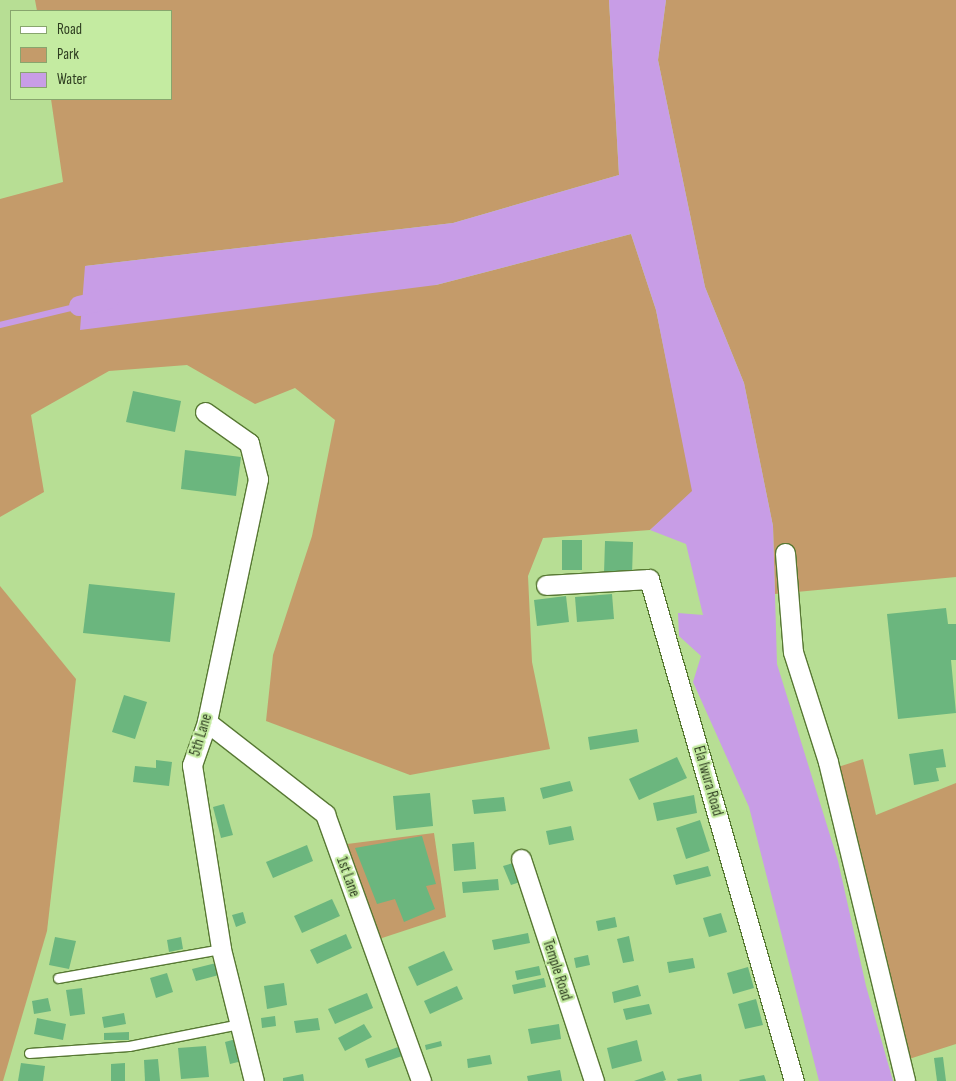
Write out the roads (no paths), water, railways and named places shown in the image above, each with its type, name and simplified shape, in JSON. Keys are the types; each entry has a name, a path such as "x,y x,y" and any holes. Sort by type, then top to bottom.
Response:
{"street":[{"name":"5th Lane","path":"205,412 249,443 258,479 207,722 192,765 221,949 254,1081"},
{"path":"785,553 793,652 828,762 905,1081"},
{"name":"Ela Iwura Road","path":"546,585 649,579 794,1081"},
{"name":"1st Lane","path":"207,722 325,814 421,1081"},
{"name":"Temple Road","path":"521,860 594,1081"}],"lane":[{"path":"58,978 221,949"},
{"path":"29,1053 129,1046 239,1024"}],"water":[{"path":"609,0 666,0 658,60 705,287 744,383 773,526 777,664 838,861 866,986 893,1081 819,1081 749,807 693,682 701,656 679,636 678,613 703,615 686,544 650,530 692,491 656,310 631,234 436,285 80,330 85,266 453,223 619,175"}],"waterway":[{"path":"79,306 109,299"},
{"path":"0,325 79,306"}]}
